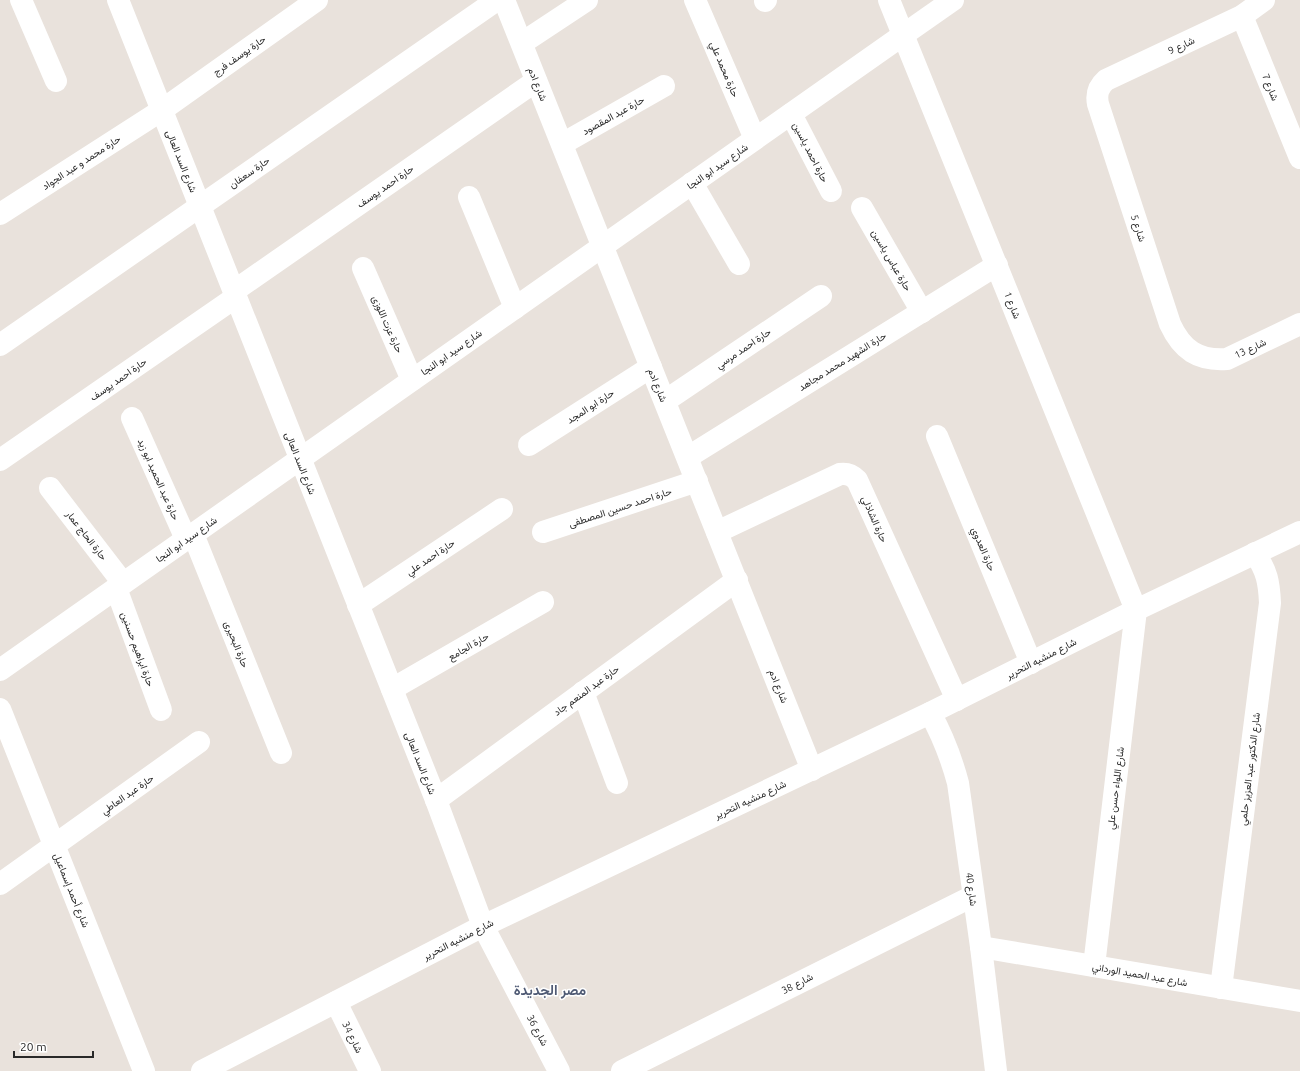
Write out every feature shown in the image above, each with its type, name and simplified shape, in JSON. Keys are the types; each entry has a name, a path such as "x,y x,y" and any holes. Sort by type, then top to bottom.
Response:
{"street":[{"path":"21,0 56,81"},
{"name":"شارع السد العالى","path":"118,0 436,800 483,926"},
{"name":"حارة يوسف فرج","path":"162,110 317,0"},
{"name":"حارة سعفان","path":"0,345 498,0"},
{"name":"شارع ادم","path":"504,0 812,770"},
{"path":"522,43 587,0"},
{"name":"حارة محمد علي","path":"695,0 755,139"},
{"name":"شارع 1","path":"889,0 1136,610"},
{"name":"شارع سيد ابو النجا","path":"0,670 953,0"},
{"name":"شارع 9","path":"1098,90 1106,80 1242,16 1264,0"},
{"name":"شارع 7","path":"1242,16 1300,158"},
{"name":"حارة احمد يوسف","path":"0,460 536,81"},
{"name":"حارة عبد المقصود","path":"562,144 664,86"},
{"name":"شارع 5","path":"1098,90 1098,104 1170,324 1176,337 1186,348 1198,356"},
{"name":"حارة محمد و عبد الجواد","path":"0,214 162,110"},
{"name":"حارة احمد ياسين","path":"791,114 831,191"},
{"path":"692,183 739,264"},
{"path":"469,197 515,308"},
{"name":"حارة عباس ياسين","path":"862,208 922,312"},
{"name":"حارة الشهيد محمد مجاهد","path":"688,457 997,265"},
{"name":"حارة عزت اللوزى","path":"363,268 412,380"},
{"name":"حارة احمد مرسي","path":"665,401 821,296"},
{"name":"شارع 13","path":"1198,356 1217,360 1227,359 1300,324"},
{"name":"حارة ابو المجد","path":"529,445 651,367"},
{"name":"حارة عبد الحميد ابو زيد","path":"132,418 190,537"},
{"name":"حارة العدوي","path":"937,436 1031,663"},
{"name":"حارة الشاذلي","path":"718,532 840,474 844,473 853,476 857,480 957,700"},
{"name":"حارة احمد حسين المصطفى","path":"544,532 697,481"},
{"name":"حارة الحاج عمار","path":"50,488 120,586"},
{"name":"حارة احمد علي","path":"358,605 502,509"},
{"name":"شارع منشيه التحرير","path":"202,1071 483,926 812,770 957,700 1136,610 1300,532"},
{"name":"حارة البحيرى","path":"190,537 281,753"},
{"name":"شارع الدكتور عبد العزيز حلمي","path":"1221,988 1270,603 1269,585 1264,568 1255,553"},
{"name":"حارة عبد المنعم جاد","path":"436,800 737,580"},
{"name":"حارة ابراهيم حسنين","path":"120,586 161,710"},
{"name":"حارة الجامع","path":"392,689 543,602"},
{"name":"شارع اللواء حسن علي","path":"1094,966 1136,610"},
{"path":"583,692 617,783"},
{"name":"شارع أحمد إسماعيل","path":"0,709 144,1071"},
{"name":"شارع 40","path":"930,713 942,735 958,783 981,947 996,1071"},
{"name":"حارة عبد العاطي","path":"0,884 199,742"},
{"name":"شارع 38","path":"622,1071 973,896"},
{"name":"شارع 36","path":"483,926 559,1071"},
{"name":"شارع عبد الحميد الورداني","path":"981,947 1300,1001"},
{"name":"شارع 34","path":"336,1002 370,1071"}],"district":[{"name":"مصر الجديدة","path":"550,990"}]}
